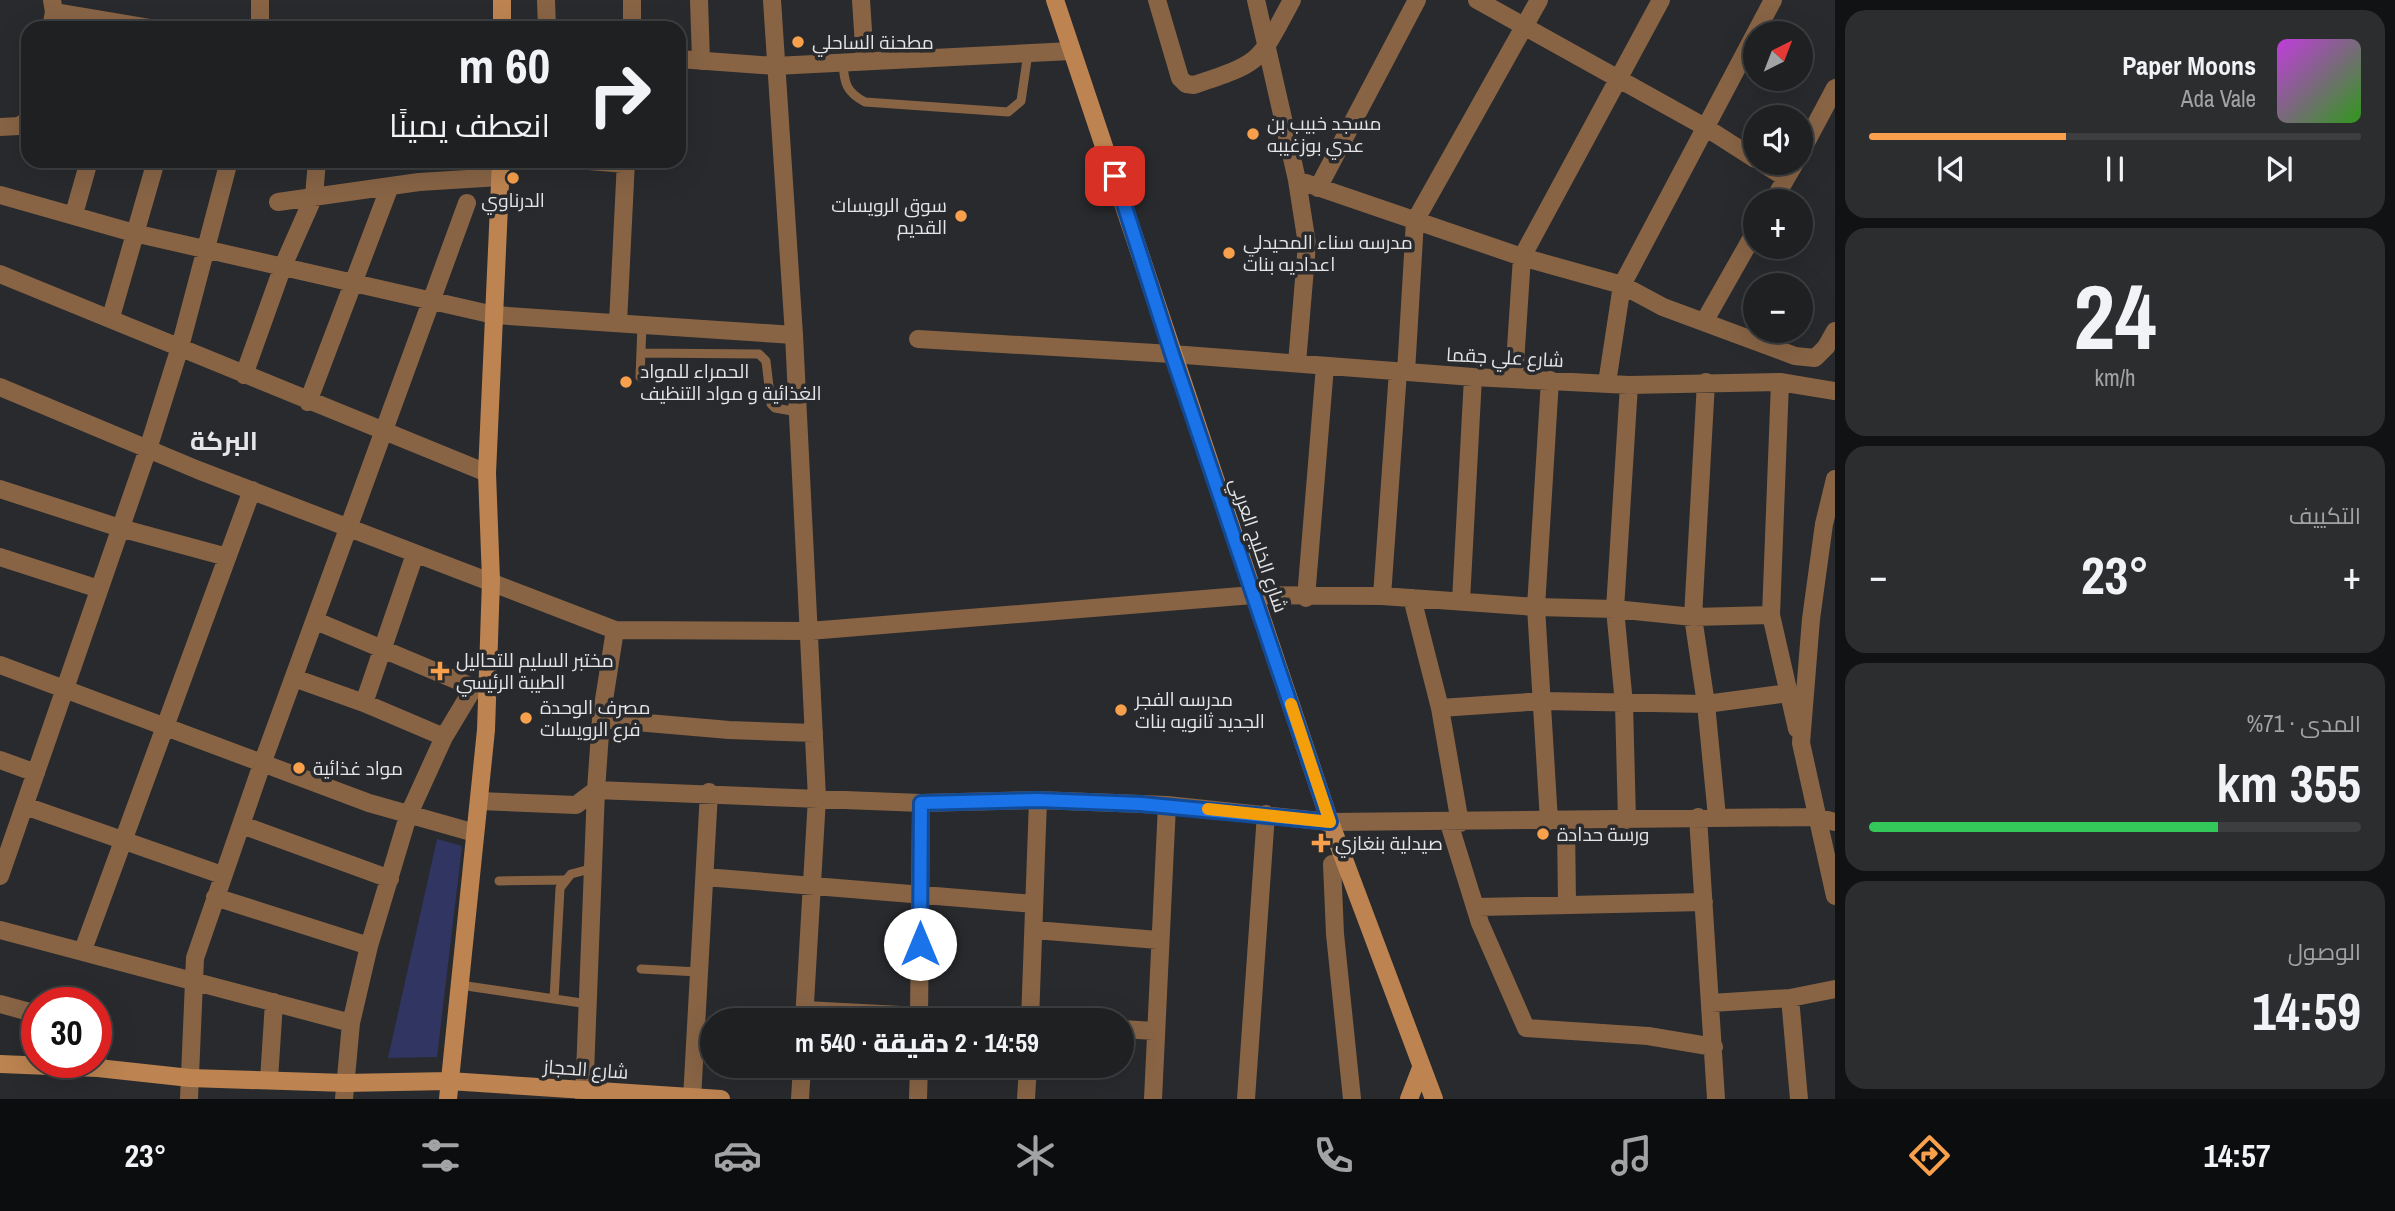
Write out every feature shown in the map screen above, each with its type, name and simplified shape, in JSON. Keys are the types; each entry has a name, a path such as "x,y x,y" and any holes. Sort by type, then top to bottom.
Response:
{"main road":[{"path":"502,0 502,21"},
{"name":"شارع الخليج العربي","path":"1055,0 1330,822 1421,1068 1435,1095"},
{"path":"448,1090 486,730 480,690 491,580 488,473 501,169"},
{"name":"شارع الحجاز","path":"0,1065 21,1066"},
{"path":"1409,1099 1421,1068"},
{"name":"شارع الحجاز","path":"112,1070 190,1078 269,1080 344,1091 448,1090 721,1099"}],"street":[{"path":"260,0 260,21"},
{"path":"546,0 547,21"},
{"path":"632,0 632,21"},
{"path":"699,0 701,61"},
{"path":"772,0 794,335 817,797 804,1008"},
{"path":"861,0 865,61"},
{"path":"1157,0 1180,79 1186,84 1246,68 1258,59 1268,46 1289,7"},
{"path":"1256,0 1297,180 1308,259 1297,363"},
{"path":"1318,188 1417,0"},
{"path":"1477,0 1619,78 1743,151"},
{"path":"1382,596 1415,221 1522,26 1539,0"},
{"path":"1514,378 1522,257 1661,0"},
{"path":"1606,383 1622,285 1773,0"},
{"path":"1262,25 1289,7"},
{"path":"53,13 98,21"},
{"path":"686,60 775,66 1071,51"},
{"path":"1813,129 1835,88"},
{"path":"0,127 21,124"},
{"path":"74,214 87,168"},
{"path":"111,317 154,168"},
{"path":"0,876 148,449 180,347 227,168"},
{"path":"244,375 283,266 314,196 316,168"},
{"path":"618,323 626,168"},
{"path":"278,202 501,169"},
{"path":"1297,180 1522,257 1622,285 1663,307 1795,356 1815,358 1826,347 1835,331"},
{"path":"308,402 390,186"},
{"path":"0,195 134,233 494,314 794,335"},
{"path":"189,1099 195,958 222,875 467,203"},
{"path":"1704,322 1743,253"},
{"path":"0,274 111,317 308,402 488,473"},
{"name":"شارع علي جقما","path":"918,339 1629,386 1780,382 1835,391"},
{"path":"1306,598 1325,366"},
{"path":"1461,601 1473,377"},
{"path":"1550,380 1536,607 1543,701 1567,904"},
{"path":"1706,382 1693,617 1706,704 1717,817"},
{"path":"1780,382 1772,615 1815,817 1835,896"},
{"path":"1627,820 1624,704 1615,609 1629,386"},
{"path":"0,387 148,449 615,630 809,631 1254,595 1306,598 1382,596 1536,607 1615,609 1693,617 1772,615"},
{"path":"1801,743 1811,619 1824,524 1835,479"},
{"path":"0,489 120,528 227,556"},
{"path":"83,950 253,490"},
{"path":"364,703 415,554"},
{"path":"0,557 99,589"},
{"path":"1412,598 1440,708 1454,823 1480,923 1526,1028 1648,1036 1714,1047"},
{"path":"316,621 480,690 444,737 408,816 369,946 351,1023 344,1091"},
{"path":"585,1095 596,790 601,719 615,630"},
{"path":"0,665 408,816 475,833"},
{"path":"294,678 364,703 444,737"},
{"path":"1440,708 1543,701 1706,704 1788,693"},
{"path":"601,719 729,730 814,733"},
{"path":"0,760 36,773"},
{"path":"479,802 576,805 596,790 709,792 921,803 1038,800 1167,806 1330,822 1454,823 1698,817 1815,817 1835,822"},
{"path":"692,1098 709,792"},
{"path":"1031,1008 1038,800"},
{"path":"919,1008 921,803"},
{"path":"25,806 222,875"},
{"path":"1153,1099 1158,940 1167,806"},
{"path":"1246,1099 1266,814"},
{"path":"1698,817 1716,1099"},
{"path":"242,825 390,879"},
{"path":"1332,864 1335,934 1352,1099"},
{"path":"705,877 1034,904"},
{"path":"215,897 369,946"},
{"path":"1476,906 1704,902"},
{"path":"0,930 351,1023"},
{"path":"1035,930 1158,940"},
{"path":"1711,1003 1790,998 1835,989"},
{"path":"1790,998 1799,1099"},
{"path":"269,1080 274,1002"},
{"path":"0,1004 21,1010"},
{"path":"1134,1030 1154,1031"},
{"path":"800,1099 801,1078"},
{"path":"918,1099 919,1078"},
{"path":"1026,1099 1027,1078"}],"lane":[{"path":"843,62 844,83 851,95 865,102 1008,112 1021,101 1028,53"},
{"path":"640,377 642,325"},
{"path":"754,332 759,354 766,361 771,404 775,408 798,412"},
{"path":"642,353 759,354"},
{"path":"554,999 560,888 570,874 593,868"},
{"path":"499,881 564,880"},
{"path":"641,969 699,972"},
{"path":"460,985 588,1004"}],"shaded area":[{"path":"437,839 462,846 437,1057 388,1058"}],"slow traffic":[{"path":"1208,809 1330,822 1291,704"}],"place":[{"name":"مطحنة الساحلي","path":"798,42"},
{"name":"مسجد خبيب بن عدي بوزغيبه","path":"1253,134"},
{"name":"الدرناوي","path":"513,178"},
{"name":"سوق الرويسات القديم","path":"961,216"},
{"name":"مدرسه سناء المحيدلي اعداديه بنات","path":"1229,253"},
{"name":"الحمراء للمواد الغذائية و مواد التنظيف","path":"626,382"},
{"name":"مختبر السليم للتحاليل الطيبة الرئيسي","path":"440,671"},
{"name":"مدرسه الفجر الجديد ثانويه بنات","path":"1121,710"},
{"name":"مصرف الوحدة فرع الرويسات","path":"526,718"},
{"name":"مواد غذائية","path":"299,768"},
{"name":"ورسة حدادة","path":"1543,834"},
{"name":"صيدلية بنغازي","path":"1321,843"}],"district":[{"name":"البركة","path":"224,440"}],"route":[{"path":"920,944 921,803 1038,800 1141,804 1330,822 1172,354 1115,176"}]}
